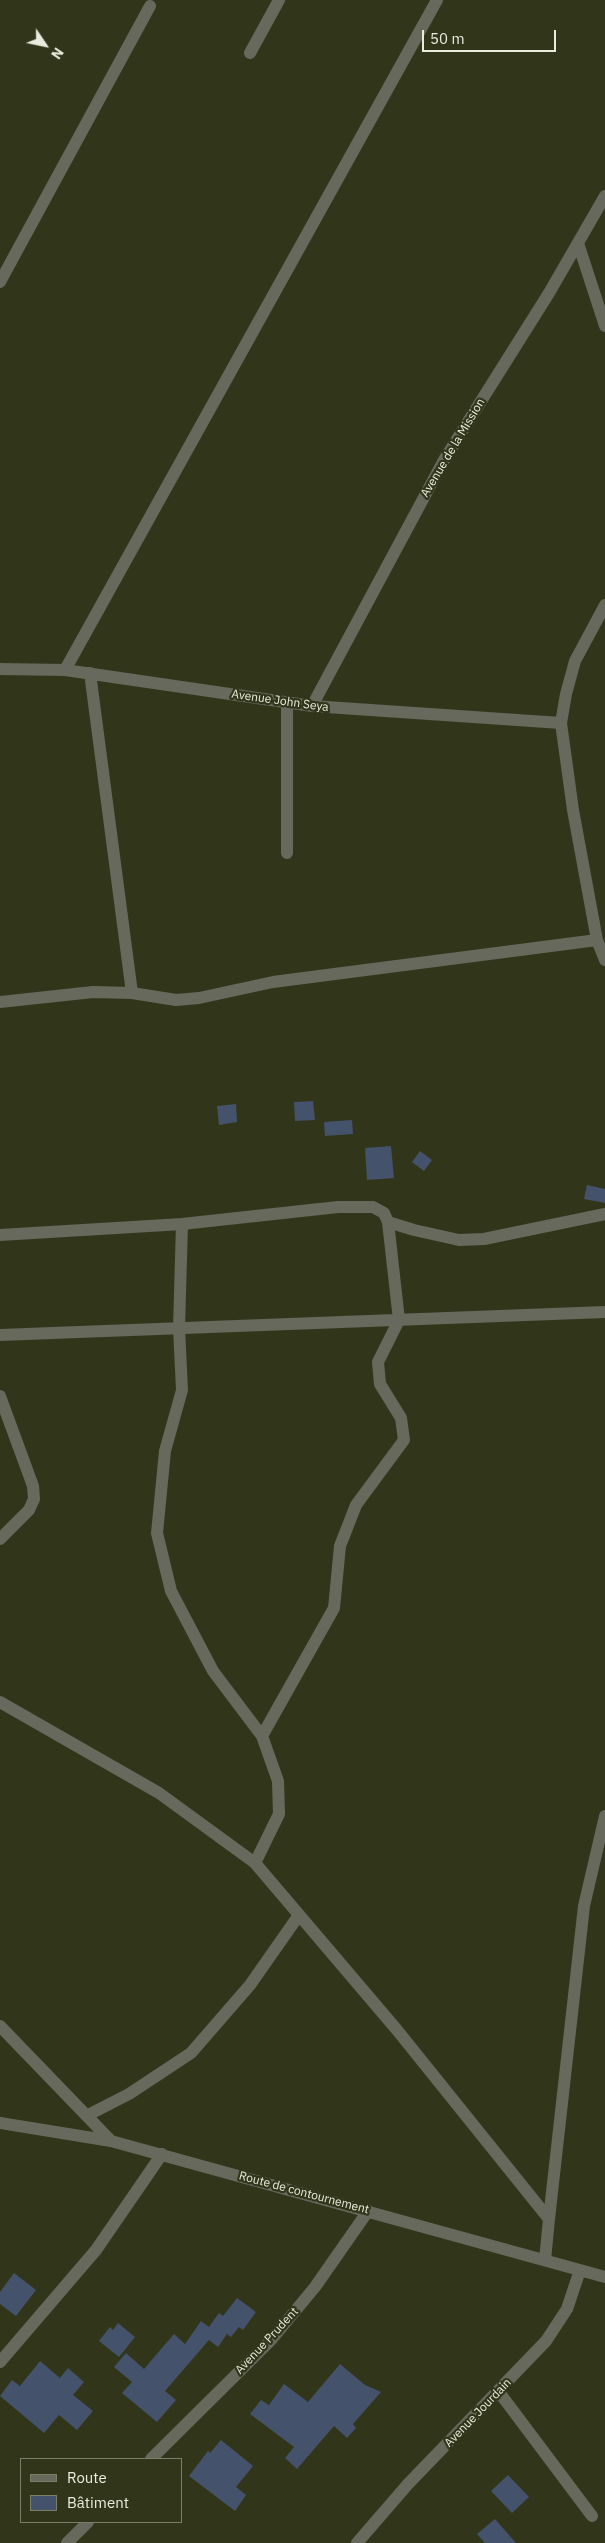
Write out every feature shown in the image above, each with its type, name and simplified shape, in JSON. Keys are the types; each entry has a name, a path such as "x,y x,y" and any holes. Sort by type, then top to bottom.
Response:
{"street":[{"path":"250,53 278,0"},
{"path":"65,670 437,0"},
{"path":"0,282 150,6"},
{"name":"Avenue de la Mission","path":"312,706 444,460 605,196"},
{"path":"578,243 605,326"},
{"path":"605,605 602,617 575,661 566,694 561,723 573,810 597,940 605,960"},
{"name":"Avenue John Seya","path":"0,669 65,670 312,706 561,723"},
{"path":"90,674 132,993"},
{"path":"286,853 287,702"},
{"path":"0,1002 93,992 132,993 176,1000 199,998 273,982 597,940"},
{"path":"0,1235 182,1224 338,1207 373,1207 384,1213 388,1222 399,1320 378,1362 380,1384 401,1418 404,1440 356,1505 340,1546 334,1608 262,1736"},
{"path":"388,1222 459,1240 484,1240 605,1214"},
{"path":"182,1224 178,1328 182,1390 165,1451 157,1533 171,1591 213,1671 262,1736 278,1781 279,1814 255,1863"},
{"path":"0,1334 605,1312"},
{"path":"0,1396 33,1486 34,1499 29,1510 0,1539"},
{"path":"0,1702 159,1793 255,1863 396,2030 548,2219"},
{"path":"545,2260 548,2219 584,1906 605,1816"},
{"path":"88,2115 129,2094 190,2053 250,1985 299,1915"},
{"path":"0,2026 88,2115 111,2141"},
{"name":"Route de contournement","path":"0,2123 111,2141 605,2277"},
{"path":"0,2362 96,2250 162,2154"},
{"name":"Avenue Prudent","path":"152,2458 271,2340 315,2287 368,2211"},
{"name":"Avenue Jourdain","path":"357,2543 408,2484 499,2392 546,2341 567,2308 580,2270"},
{"path":"499,2392 592,2516"},
{"path":"67,2543 87,2523"}],"building":[{"path":"313,1101 315,1120 295,1121 294,1102"},
{"path":"236,1104 237,1122 219,1125 217,1106"},
{"path":"352,1120 353,1134 325,1136 324,1122"},
{"path":"391,1146 394,1178 367,1180 365,1148"},
{"path":"420,1151 432,1160 424,1171 412,1162"},
{"path":"587,1185 605,1189 605,1203 584,1199"},
{"path":"14,2273 36,2290 16,2316 0,2304 0,2292"},
{"path":"237,2298 256,2312 243,2330 239,2327 231,2337 227,2334 218,2347 209,2340 165,2391 176,2400 157,2422 122,2393 132,2382 114,2367 126,2353 144,2369 174,2334 185,2344 201,2321 209,2327 219,2313 223,2316"},
{"path":"118,2323 135,2337 119,2357 99,2341 110,2327 113,2330"},
{"path":"40,2361 60,2378 68,2368 84,2382 73,2395 93,2411 77,2430 59,2415 44,2433 0,2396 12,2380 20,2386"},
{"path":"340,2364 365,2385 381,2392 353,2424 356,2428 347,2438 334,2426 297,2469 285,2458 294,2447 250,2414 261,2400 269,2405 284,2384 308,2402"},
{"path":"221,2440 253,2466 236,2487 246,2495 235,2511 189,2476 208,2451 210,2453"},
{"path":"508,2475 529,2497 512,2513 491,2491"},
{"path":"495,2519 516,2543 485,2543 477,2534"}]}
